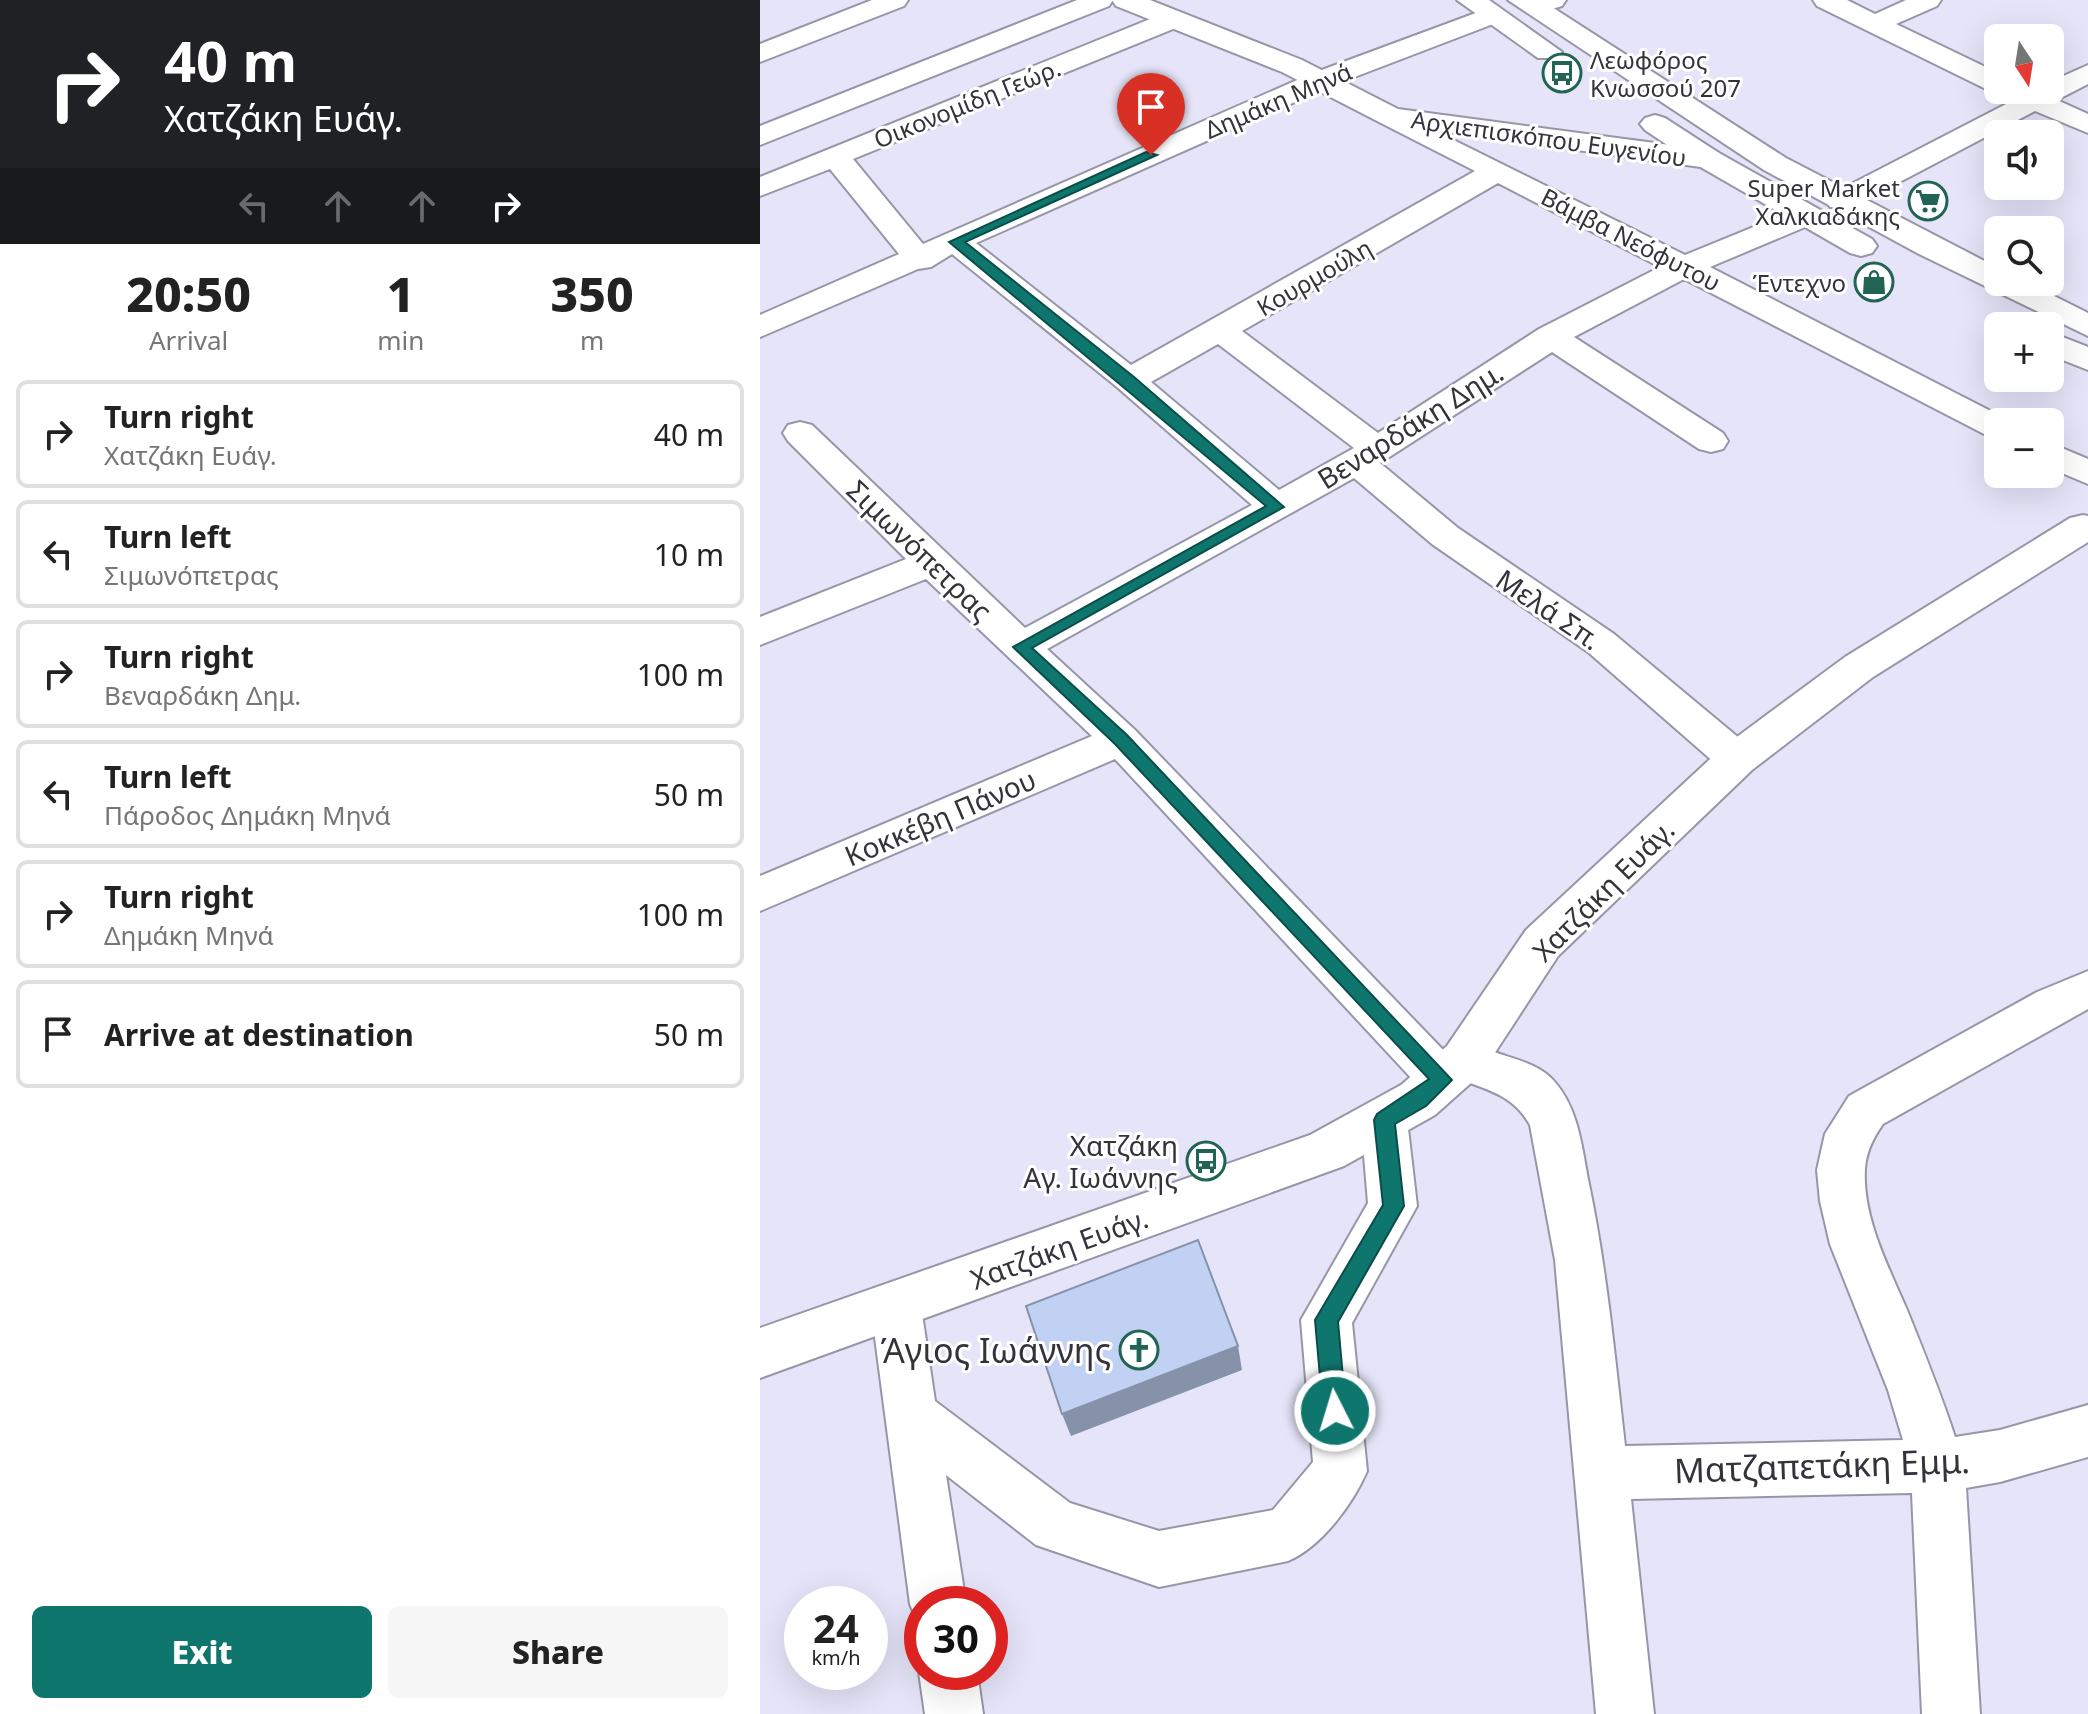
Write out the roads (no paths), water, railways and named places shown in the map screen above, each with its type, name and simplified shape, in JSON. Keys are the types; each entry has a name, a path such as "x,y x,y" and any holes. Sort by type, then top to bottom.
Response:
{"street":[{"path":"760,54 895,0"},
{"path":"760,136 1100,0"},
{"name":"Αρχιεπισκόπου Ευγενίου","path":"1126,0 1321,80 1391,117 1708,159"},
{"path":"1826,0 1984,77"},
{"path":"1874,24 1928,0"},
{"path":"1536,2 1696,115 1841,201 2088,326"},
{"path":"1481,7 1568,66"},
{"name":"Δημάκη Μηνά","path":"760,327 920,260 1481,7"},
{"name":"Οικονομίδη Γεώρ.","path":"760,187 1174,19"},
{"path":"2064,81 2088,73"},
{"path":"1841,201 2009,104"},
{"path":"2042,104 2088,124"},
{"path":"1632,108 1708,159 1893,262"},
{"name":"Βάμβα Νεόφυτου","path":"1391,117 1984,420"},
{"path":"836,157 920,260"},
{"name":"Κουρμούλη","path":"1129,380 1221,331 1497,171"},
{"name":"Βεναρδάκη Δημ.","path":"1021,647 1367,456 1550,336 1686,266 1806,216"},
{"path":"956,242 1129,380 1277,507"},
{"name":"Μελά Σπ.","path":"1221,331 1367,456 1445,536 1601,643 1737,759"},
{"path":"1550,336 1711,441"},
{"path":"2064,349 2088,360"},
{"name":"Σιμωνόπετρας","path":"800,433 931,563 1121,740 1455,1067"},
{"path":"2064,461 2088,473"},
{"name":"Χατζάκη Ευάγ.","path":"760,1353 1326,1151 1418,1100 1455,1067 1542,943 1737,759 1847,675 2086,527"},
{"path":"760,632 931,563"},
{"name":"Κοκκέβη Πάνου","path":"760,894 1121,740"},
{"path":"1951,1714 1938,1466 1914,1390 1855,1244 1844,1201 1841,1170 1849,1134 1866,1110 2040,1012 2088,989"},
{"path":"1455,1067 1479,1067 1514,1078 1537,1094 1553,1121 1580,1260 1625,1714"},
{"path":"912,1415 1055,1526 1144,1555 1159,1559 1288,1534 1340,1471 1326,1320 1393,1206 1384,1120"},
{"path":"896,1307 936,1586"},
{"name":"Ματζαπετάκη Εμμ.","path":"1600,1473 1938,1466 2000,1456 2088,1431"},
{"path":"951,1690 954,1714"}],"place":[{"name":"Λεωφόρος Κνωσσού 207","path":"1562,73"},
{"name":"Super Market Χαλκιαδάκης","path":"1928,201"},
{"name":"Έντεχνο","path":"1874,282"},
{"name":"Χατζάκη Αγ. Ιωάννης","path":"1206,1161"},
{"name":"Άγιος Ιωάννης","path":"1139,1350"}]}
